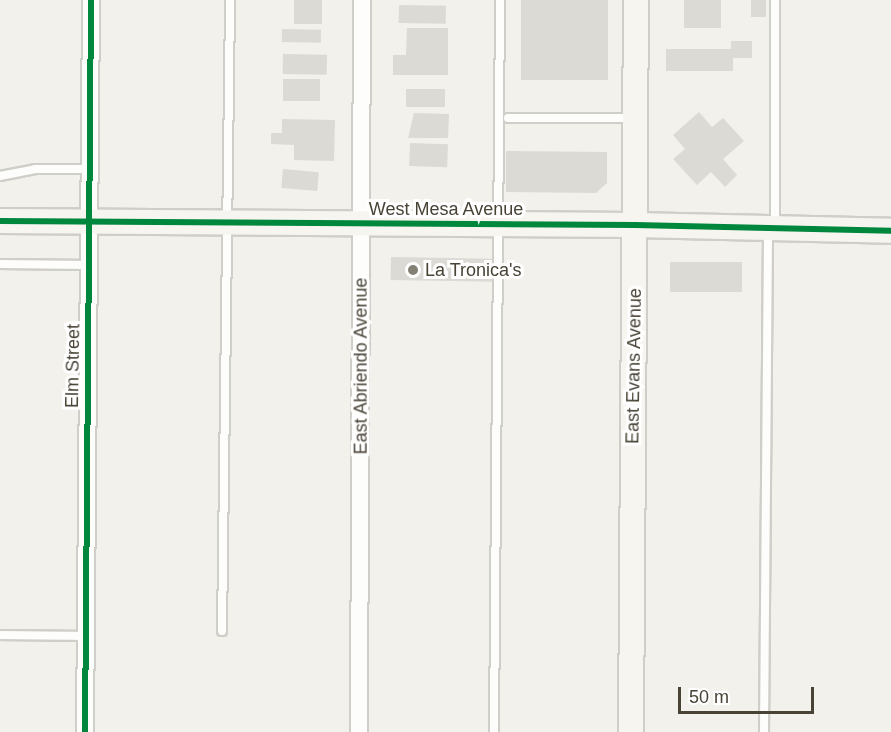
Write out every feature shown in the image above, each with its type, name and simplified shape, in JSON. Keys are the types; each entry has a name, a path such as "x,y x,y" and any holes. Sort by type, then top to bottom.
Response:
{"street":[{"name":"Elm Street","path":"85,732 91,0"},
{"name":"East Abriendo Avenue","path":"359,732 362,0"},
{"name":"East Evans Avenue","path":"631,732 636,0"},
{"name":"West Mesa Avenue","path":"0,221 635,225 891,231"}],"lane":[{"path":"222,631 230,0"},
{"path":"494,732 500,0"},
{"path":"764,732 775,0"},
{"path":"508,118 636,118"},
{"path":"0,176 35,169 90,169"},
{"path":"0,264 89,265"},
{"path":"0,635 86,636"}],"building":[{"path":"294,0 322,0 322,24 294,24"},
{"path":"521,0 608,0 608,80 521,80"},
{"path":"684,0 721,0 721,28 684,28"},
{"path":"751,0 766,0 766,17 751,17"},
{"path":"399,5 446,6 446,24 399,23"},
{"path":"407,28 448,28 448,75 393,75 393,55 406,55"},
{"path":"282,29 321,30 321,43 282,42"},
{"path":"731,41 752,41 752,58 733,58 733,71 666,71 666,49 731,49"},
{"path":"283,54 327,55 327,75 283,74"},
{"path":"283,79 320,79 320,101 283,101"},
{"path":"406,89 445,89 445,107 406,107"},
{"path":"699,112 712,127 723,118 744,141 723,159 737,175 725,187 711,172 697,185 673,159 685,149 673,135"},
{"path":"414,113 449,114 448,138 408,138"},
{"path":"282,119 335,120 334,161 294,160 294,145 271,144 271,133 282,133"},
{"path":"410,143 448,144 447,167 409,166"},
{"path":"506,151 607,152 607,183 596,193 506,192"},
{"path":"283,169 319,172 317,191 281,188"},
{"path":"391,257 495,259 495,282 391,280"},
{"path":"670,262 742,262 742,292 670,292"}],"cycle path":[{"path":"85,732 91,0"},
{"path":"0,221 635,225 891,231"}],"place":[{"name":"La Tronica's","path":"413,270"}]}
